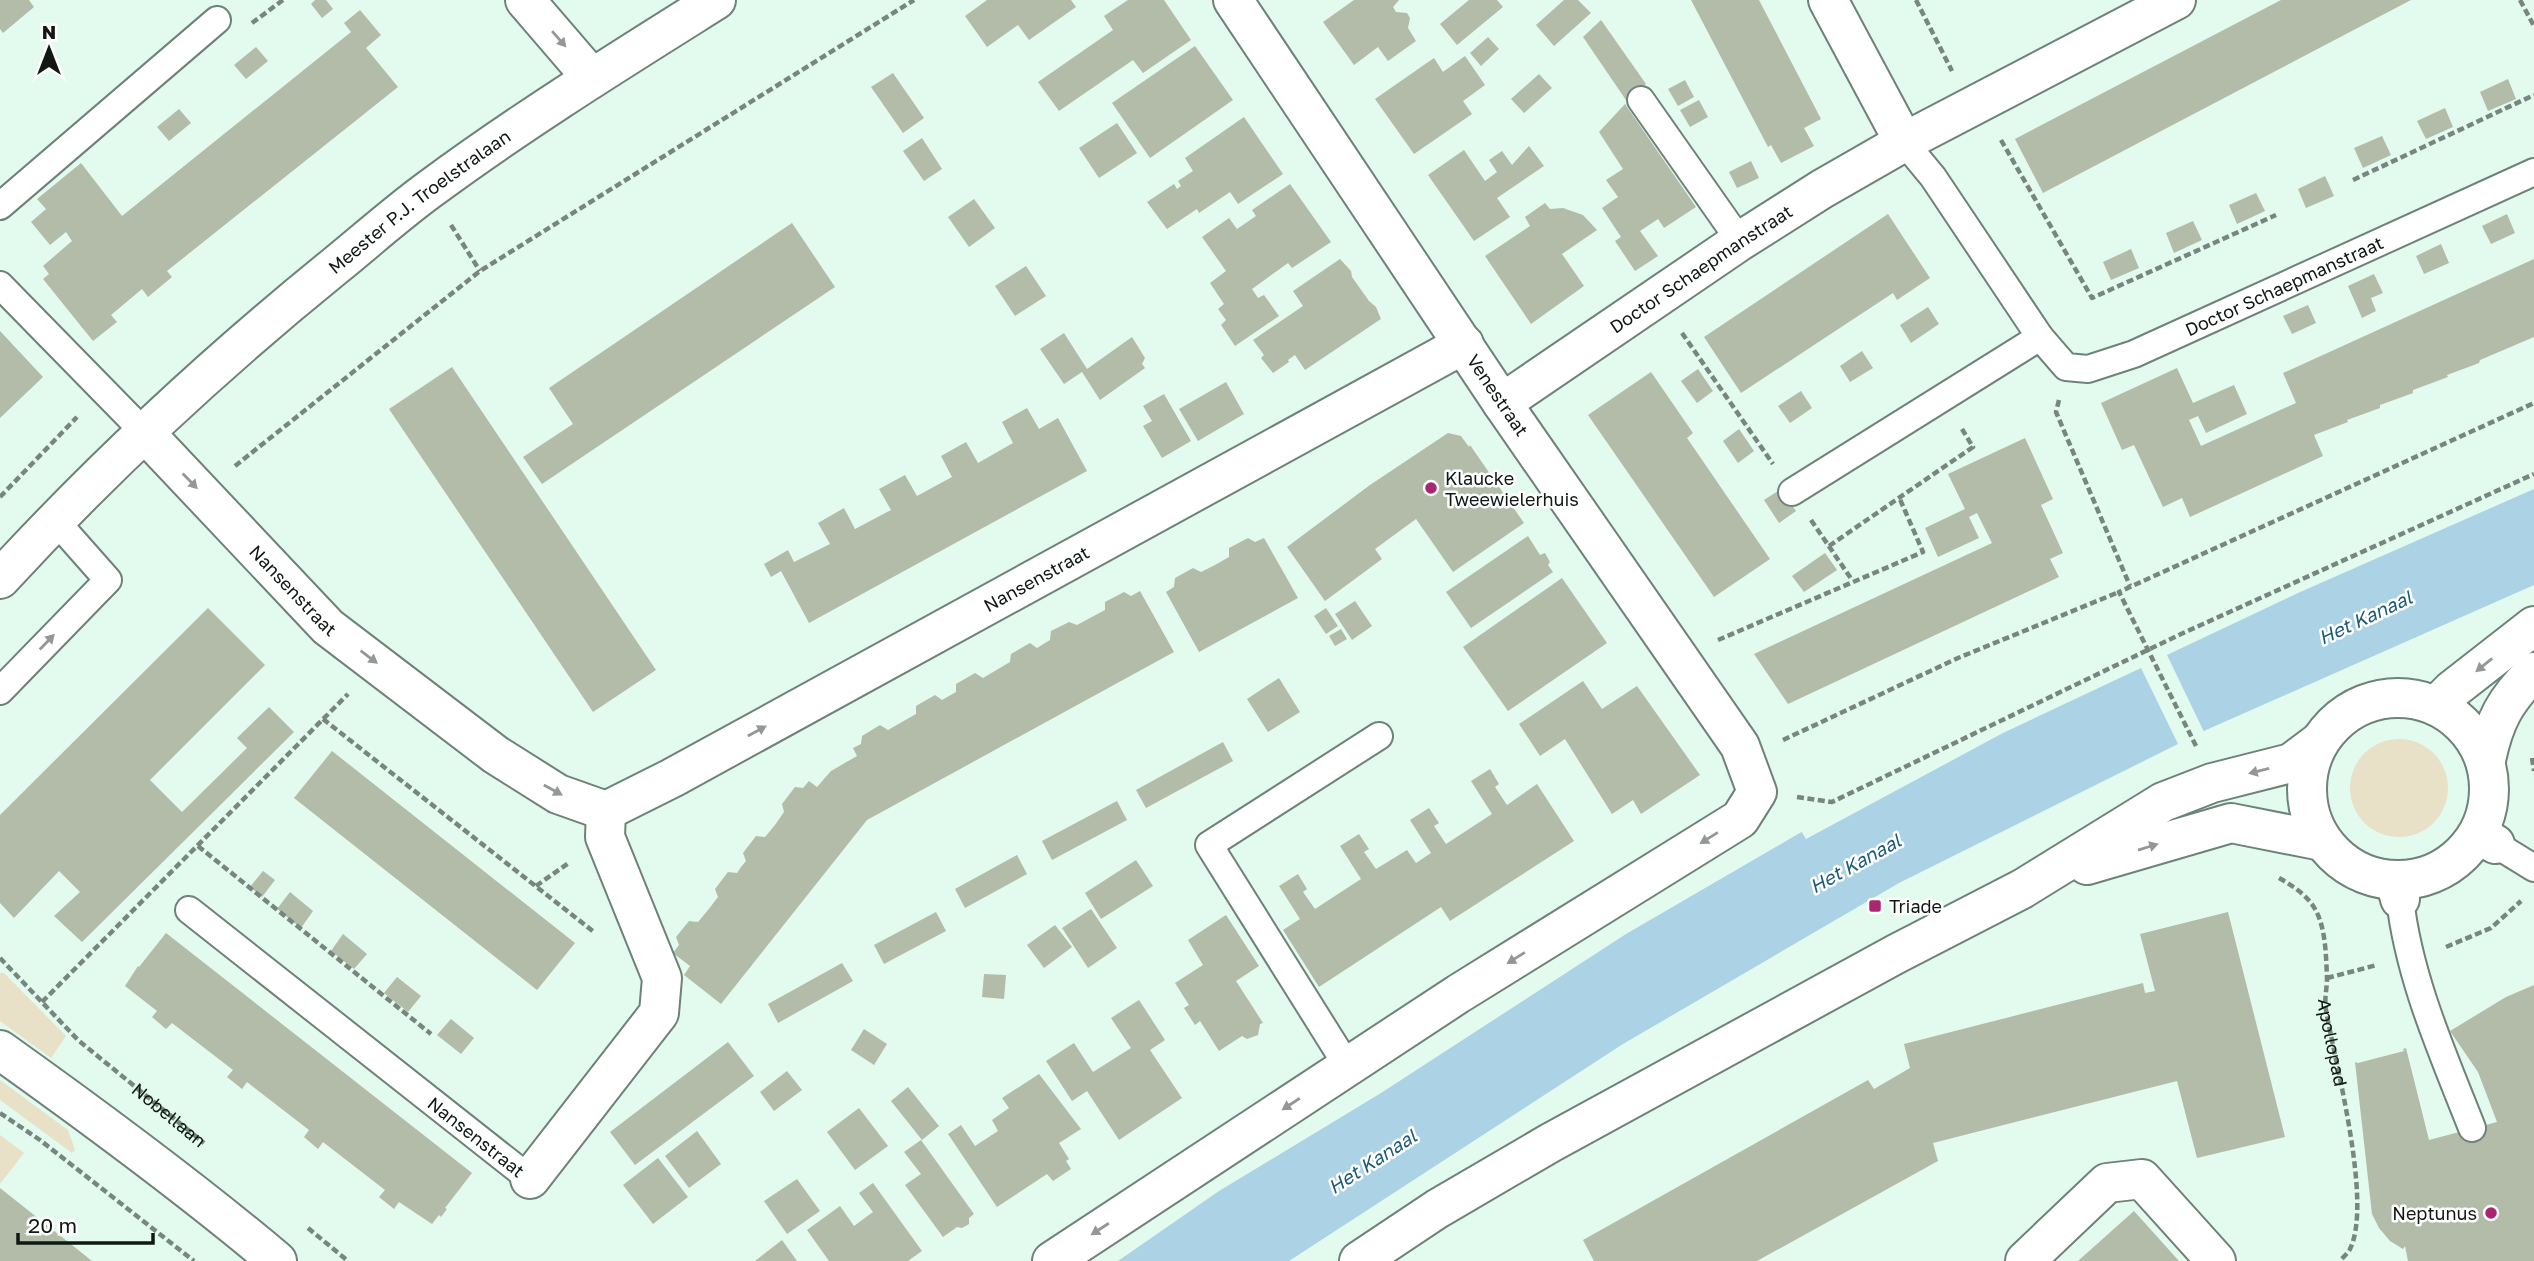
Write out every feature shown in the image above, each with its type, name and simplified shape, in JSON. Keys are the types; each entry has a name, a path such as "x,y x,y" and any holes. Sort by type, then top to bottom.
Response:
{"street":[{"path":"525,0 592,78"},
{"name":"Meester P.J. Troelstralaan","path":"0,579 143,431 251,334 429,190 592,78 716,0"},
{"name":"Venestraat","path":"1233,0 1502,403 1740,746 1757,792"},
{"path":"1828,0 1904,142"},
{"name":"Doctor Schaepmanstraat","path":"1502,403 1740,241 1822,189 1904,142 1969,93 2176,0"},
{"name":"Nansenstraat","path":"143,431 328,627 507,762 558,794 606,811 672,778 1464,344"},
{"path":"2436,706 2461,682 2534,626"},
{"path":"2486,760 2493,728 2503,709 2518,688 2534,673"},
{"path":"1359,1261 1437,1209 1550,1143 2035,881 2163,802 2212,783 2291,763 2319,742 2336,721 2358,706 2383,699 2410,698 2436,706 2457,718 2474,737 2486,760 2490,784 2487,839 2444,869 2397,890 2342,862 2322,841 2311,818 2306,792 2309,766 2319,742"},
{"path":"1052,1261 1458,994 1740,819 1757,792"},
{"name":"Nansenstraat","path":"530,1180 659,1013 662,978 605,837 606,811"},
{"path":"2035,881 2231,823 2322,841"},
{"path":"0,1050 204,1201 276,1261"},
{"path":"2025,1261 2107,1183 2142,1180 2216,1261"}],"lane":[{"path":"0,206 217,20"},
{"path":"1641,100 1740,241"},
{"path":"1904,142 1933,177 2040,337 2066,367"},
{"name":"Doctor Schaepmanstraat","path":"2066,367 2088,369 2134,354 2534,172"},
{"path":"0,285 143,431"},
{"path":"1792,492 2040,337"},
{"path":"0,691 108,580 55,520"},
{"path":"1348,1067 1209,845 1379,736"},
{"path":"2487,839 2534,868"},
{"path":"2397,890 2405,938 2417,978 2436,1036 2472,1128"},
{"name":"Nansenstraat","path":"189,910 530,1180"}],"path":[{"path":"202,493 480,271 914,0"},
{"path":"1916,0 2092,298 2276,215"},
{"path":"2520,0 2534,26"},
{"path":"2353,180 2534,95"},
{"path":"429,190 480,271"},
{"path":"1658,298 1852,580"},
{"path":"2066,367 2056,412 2130,586"},
{"path":"0,497 103,390"},
{"path":"1829,546 1973,447 1944,397"},
{"path":"2534,402 2119,592 1958,658 1769,747 1757,792 1832,802 2148,649 2534,474"},
{"path":"1678,657 1852,580 1923,552 1899,497"},
{"path":"2119,592 2195,745"},
{"path":"42,1003 378,664"},
{"path":"323,719 594,932"},
{"path":"198,846 431,1034"},
{"name":"Apollopad","path":"2277,876 2300,891 2316,910 2324,936 2327,978 2325,1006 2348,1116 2357,1193 2350,1248 2340,1261"},
{"name":"Nobellaan","path":"0,958 78,1040 212,1149"},
{"path":"0,1114 40,1140 194,1261"},
{"path":"306,1227 348,1261"}],"shaded area":[{"path":"2399,739 2418,743 2434,753 2444,769 2448,788 2444,807 2434,823 2418,833 2399,837 2380,833 2364,823 2354,807 2350,788 2354,769 2364,753 2380,743"},
{"path":"0,973 4,973 66,1036 51,1058 0,1021"},
{"path":"0,1080 68,1130 75,1150 72,1153 0,1100"},
{"path":"0,1135 24,1153 0,1184"}],"water":[{"name":"Het Kanaal","path":"2534,481 2534,585 2206,730 1899,883 1623,1044 1289,1261 1118,1261 1219,1191 1381,1093 1626,934 1798,834 2041,709"}],"pier":[{"path":"2534,477 2534,489 2298,593 2167,655 2205,734 2179,746 2141,668 2003,733 1806,839 1800,829 2040,706 2294,585"}],"building":[{"path":"0,0 29,0 34,7 3,33 0,29"},
{"path":"315,0 326,0 333,9 322,18 311,4"},
{"path":"987,0 1071,0 1076,7 1029,40 1018,25 987,47 965,16"},
{"path":"1128,0 1164,0 1191,40 1143,73 1133,60 1059,111 1038,82 1113,30 1104,16"},
{"path":"1354,0 1399,0 1393,7 1396,12 1407,13 1410,18 1408,28 1416,41 1388,61 1378,47 1354,65 1323,22"},
{"path":"1469,0 1497,0 1503,7 1457,45 1440,24"},
{"path":"1564,0 1578,0 1591,13 1554,46 1536,25"},
{"path":"1691,0 1759,0 1821,119 1804,128 1814,146 1781,163 1771,145 1768,147"},
{"path":"2281,0 2411,0 2043,193 2015,139"},
{"path":"360,10 381,35 366,48 398,87 167,271 172,277 148,297 142,289 111,315 117,322 93,341 43,279 49,274 43,266 72,241 66,232 50,245 31,222 46,209 37,199 81,163 122,216 351,32 344,23"},
{"path":"1601,20 1646,84 1628,103 1583,37"},
{"path":"1488,37 1499,49 1481,66 1470,53"},
{"path":"1195,46 1233,100 1150,158 1112,103"},
{"path":"256,47 268,61 246,79 234,65"},
{"path":"1465,56 1485,85 1463,101 1472,114 1414,154 1375,99 1434,58 1443,72"},
{"path":"893,73 924,118 903,133 871,87"},
{"path":"1539,74 1552,88 1524,113 1511,99"},
{"path":"2508,79 2516,99 2488,111 2480,92"},
{"path":"1685,80 1694,97 1678,106 1668,89"},
{"path":"1699,100 1708,117 1690,127 1680,110"},
{"path":"1625,104 1696,207 1664,228 1658,219 1640,231 1658,256 1635,271 1615,241 1621,237 1602,208 1618,197 1606,180 1623,169 1599,132"},
{"path":"2445,108 2453,127 2426,139 2417,121"},
{"path":"179,109 191,123 169,141 157,127"},
{"path":"1244,117 1283,174 1238,204 1230,192 1199,213 1197,209 1167,229 1147,202 1174,184 1177,189 1181,186 1178,181 1193,171 1185,158"},
{"path":"1117,123 1137,153 1099,178 1079,148"},
{"path":"2382,136 2391,155 2363,168 2354,148"},
{"path":"922,138 942,169 924,181 903,151"},
{"path":"1529,146 1544,166 1497,198 1510,217 1474,241 1428,175 1464,150 1485,181 1497,172 1489,160 1502,151 1512,165"},
{"path":"1751,161 1759,178 1737,188 1729,172"},
{"path":"2325,176 2334,196 2306,208 2298,189"},
{"path":"1290,184 1331,242 1292,268 1288,263 1252,289 1258,298 1264,295 1279,316 1235,346 1221,325 1226,320 1218,309 1224,304 1210,283 1226,271 1202,237 1229,218 1237,229 1256,216 1252,210"},
{"path":"2256,193 2265,211 2237,224 2229,205"},
{"path":"974,199 995,228 969,247 948,217"},
{"path":"1545,203 1550,209 1563,208 1583,215 1597,230 1562,254 1584,286 1531,324 1485,256 1530,226 1525,217"},
{"path":"1888,214 1930,278 1897,300 1893,293 1741,393 1704,337"},
{"path":"2507,214 2515,233 2491,244 2482,226"},
{"path":"2193,221 2202,240 2174,253 2166,233"},
{"path":"792,223 835,287 542,484 523,457 573,424 549,388"},
{"path":"2441,244 2449,263 2424,274 2416,256"},
{"path":"2131,249 2139,268 2111,280 2103,262"},
{"path":"1340,259 1376,307 1381,319 1305,370 1295,355 1273,373 1261,358 1264,355 1253,340 1303,306 1293,291"},
{"path":"2534,259 2534,337 2447,375 2448,377 2413,390 2413,393 2380,405 2380,408 2314,435 2323,456 2190,517 2182,498 2163,507 2134,445 2122,450 2101,403 2177,368 2193,403 2234,385 2247,414 2206,433 2198,416 2189,420 2201,446 2296,403 2283,373"},
{"path":"1026,266 1046,296 1015,316 995,286"},
{"path":"2374,274 2383,293 2371,298 2376,311 2362,318 2348,286"},
{"path":"2308,305 2316,323 2292,334 2283,316"},
{"path":"1928,307 1939,324 1911,343 1900,325"},
{"path":"0,331 43,377 0,418"},
{"path":"1064,333 1087,369 1132,337 1145,358 1142,364 1145,368 1100,400 1082,372 1064,384 1040,349"},
{"path":"1862,351 1873,368 1850,382 1840,366"},
{"path":"452,367 656,670 593,712 389,409"},
{"path":"1698,369 1713,391 1697,403 1681,381"},
{"path":"1651,372 1693,433 1687,438 1770,559 1714,597 1588,415"},
{"path":"1226,382 1244,414 1198,441 1179,409"},
{"path":"1801,391 1812,408 1790,423 1778,406"},
{"path":"1164,394 1191,441 1162,458 1143,426 1152,421 1143,406"},
{"path":"1027,408 1039,429 1058,418 1087,471 809,623 781,571 771,577 764,564 788,550 794,562 830,544 818,523 844,508 855,529 891,510 879,489 905,475 917,496 952,477 941,456 966,442 978,463 1013,443 1002,422"},
{"path":"1739,429 1754,451 1738,463 1723,441"},
{"path":"1448,433 1461,436 1469,447 1470,445 1524,523 1453,572 1416,519 1375,549 1382,559 1325,601 1287,547 1370,485"},
{"path":"2025,438 2053,499 2041,505 2063,553 2050,559 2059,577 1788,704 1754,654 1992,543 1977,513 1969,517 1979,538 1938,557 1925,528 1965,509 1948,474"},
{"path":"1781,489 1796,511 1779,523 1764,500"},
{"path":"1528,536 1540,555 1545,553 1553,572 1471,628 1446,592"},
{"path":"1248,538 1255,542 1264,538 1298,598 1199,652 1166,592 1174,587 1175,578 1193,568 1201,572 1215,565 1229,557 1229,548"},
{"path":"1825,553 1837,570 1804,592 1792,576"},
{"path":"1562,578 1607,643 1508,711 1463,647"},
{"path":"1140,591 1174,652 867,820 721,1004 684,975 690,966 673,953 679,945 676,937 689,921 698,922 708,910 718,897 715,889 728,872 737,873 746,861 743,853 756,836 765,837 775,825 784,812 782,804 795,787 803,788 809,781 817,787 831,771 857,756 853,748 861,744 862,736 880,725 888,730 916,714 916,706 935,695 942,700 956,692 956,684 975,673 983,678 1010,662 1011,654 1030,643 1037,648 1050,640 1051,631 1069,622 1077,625 1105,610 1105,602 1124,592 1131,596"},
{"path":"1355,601 1372,626 1352,640 1335,614"},
{"path":"208,608 265,665 150,780 182,812 247,748 237,738 269,707 294,732 82,942 54,916 80,892 59,871 14,918 0,903 0,815"},
{"path":"1326,608 1338,626 1326,634 1314,616"},
{"path":"1341,629 1347,639 1335,646 1329,636"},
{"path":"1279,678 1300,712 1268,732 1247,699"},
{"path":"1583,681 1602,709 1637,686 1700,775 1641,814 1633,800 1612,814 1565,739 1540,756 1519,724"},
{"path":"1223,742 1233,761 1146,808 1136,790"},
{"path":"332,751 575,943 537,990 294,798"},
{"path":"1490,769 1499,784 1495,787 1507,805 1537,784 1574,841 1450,921 1441,907 1319,987 1283,930 1300,919 1279,886 1298,874 1307,889 1303,892 1315,909 1361,879 1340,846 1359,834 1369,849 1364,852 1376,869 1407,850 1416,863 1431,853 1410,820 1429,808 1439,823 1434,826 1446,844 1492,814 1471,781"},
{"path":"1117,801 1127,820 1052,860 1042,841"},
{"path":"1017,855 1027,874 965,908 955,889"},
{"path":"1136,860 1153,886 1101,919 1085,893"},
{"path":"263,871 275,880 262,897 250,887"},
{"path":"290,892 313,911 301,928 277,909"},
{"path":"1091,909 1117,948 1088,968 1062,928"},
{"path":"936,912 946,931 884,964 874,945"},
{"path":"2228,912 2285,1137 2197,1158 2177,1081 1933,1143 1938,1161 1757,1261 1594,1261 1583,1240 1868,1080 1874,1089 1910,1068 1904,1044 2143,983 2145,993 2155,991 2140,934"},
{"path":"1226,915 1259,966 1236,981 1263,1023 1260,1024 1258,1035 1247,1039 1242,1036 1219,1051 1200,1021 1195,1025 1184,1008 1189,1005 1175,983 1203,965 1188,940"},
{"path":"1055,925 1072,947 1044,968 1027,945"},
{"path":"166,933 472,1173 441,1217 439,1215 432,1224 399,1202 394,1209 379,1197 385,1190 323,1142 318,1149 304,1137 309,1130 247,1082 242,1089 227,1077 233,1070 172,1023 166,1029 152,1017 157,1011 125,986"},
{"path":"343,934 367,954 354,969 331,951"},
{"path":"842,963 853,981 778,1023 768,1004"},
{"path":"984,974 1006,975 1004,999 982,997"},
{"path":"397,977 421,996 408,1012 384,993"},
{"path":"2534,985 2534,1261 2408,1261 2405,1246 2403,1249 2390,1241 2372,1214 2355,1062 2404,1051 2406,1048 2429,1140 2497,1122 2478,1072 2450,1031 2506,997"},
{"path":"1139,1000 1165,1040 1150,1050 1182,1098 1119,1140 1087,1091 1072,1101 1046,1061 1074,1043 1093,1072 1131,1048 1111,1018"},
{"path":"451,1019 474,1038 461,1054 437,1035"},
{"path":"864,1029 887,1044 874,1065 851,1050"},
{"path":"728,1042 754,1076 635,1165 610,1132"},
{"path":"787,1071 802,1090 774,1111 760,1092"},
{"path":"1039,1074 1081,1129 1059,1143 1069,1159 1066,1161 1071,1169 1053,1181 1047,1174 997,1207 948,1134 961,1125 975,1146 998,1131 992,1120 1009,1108 1002,1098"},
{"path":"908,1087 939,1126 922,1140 891,1101"},
{"path":"859,1108 888,1146 855,1170 827,1132"},
{"path":"697,1131 721,1164 689,1188 665,1156"},
{"path":"921,1140 974,1214 969,1218 969,1224 962,1228 957,1227 943,1237 905,1185 921,1174 904,1152"},
{"path":"658,1158 688,1197 653,1224 623,1185"},
{"path":"797,1179 820,1211 787,1234 764,1201"},
{"path":"873,1183 922,1251 908,1261 829,1261 807,1230 840,1206 854,1226 873,1212 859,1193"},
{"path":"0,1188 77,1249 92,1261 0,1261"},
{"path":"2134,1211 2179,1261 2078,1261 2116,1227"},
{"path":"782,1240 797,1261 755,1261"}],"place":[{"name":"Klaucke Tweewielerhuis","path":"1431,488"},
{"name":"Triade","path":"1875,906"},
{"name":"Neptunus","path":"2491,1213"}]}
